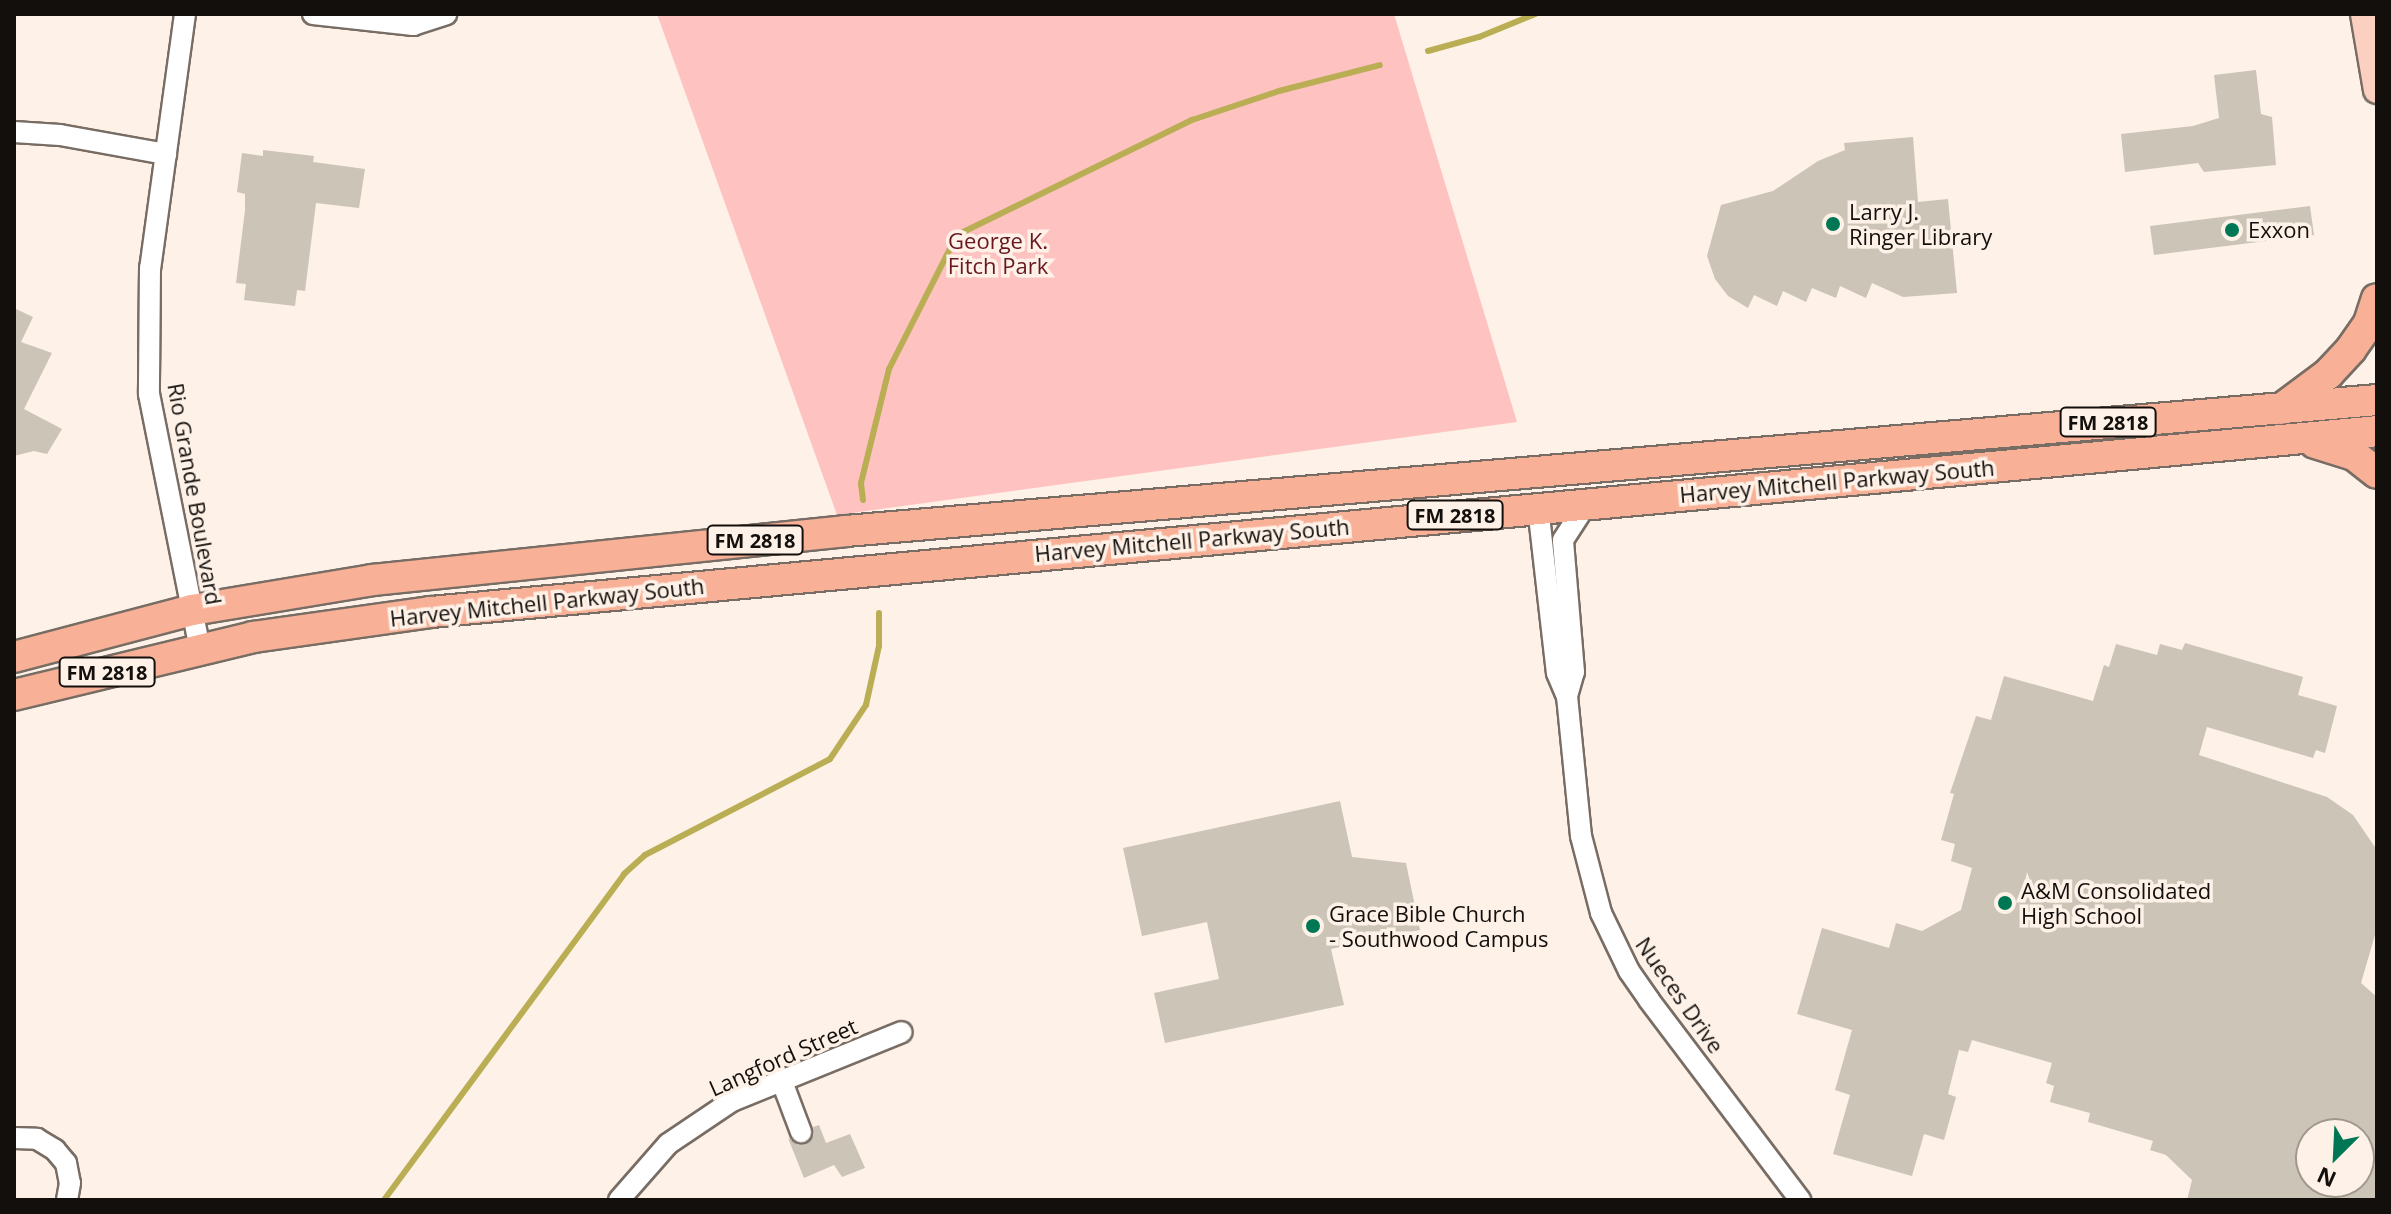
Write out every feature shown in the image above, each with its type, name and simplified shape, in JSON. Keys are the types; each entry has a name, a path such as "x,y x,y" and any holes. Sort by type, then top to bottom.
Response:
{"highway":[{"path":"2281,409 2328,374 2351,349 2369,323 2377,299"},
{"name":"Harvey Mitchell Parkway South","path":"14,657 192,610 373,580 830,532 2377,400"},
{"name":"Harvey Mitchell Parkway South","path":"14,695 253,637 431,612 2377,431"},
{"path":"2302,438 2354,455 2377,473"},
{"path":"1538,507 1549,491 1577,468"}],"main road":[{"path":"2364,14 2377,90"}],"street":[{"name":"Rio Grande Boulevard","path":"185,14 150,268 149,394 200,649"},
{"path":"313,14 413,25 446,14"},
{"path":"14,132 60,135 166,154"},
{"name":"Nueces Drive","path":"1567,696 1574,672 1563,540 1587,503"},
{"name":"Nueces Drive","path":"1538,507 1557,673 1567,696 1586,863 1612,938 1649,1000 1800,1200"},
{"name":"Langford Street","path":"619,1200 668,1144 732,1101 902,1032"},
{"path":"781,1079 801,1132"},
{"path":"14,1138 37,1139 55,1150 66,1163 70,1183 67,1200"}],"green space":[{"name":"George K. Fitch Park","path":"657,14 1394,14 1517,422 837,515"}],"building":[{"path":"2256,70 2261,114 2272,117 2276,165 2204,172 2198,163 2125,172 2121,134 2193,126 2219,118 2214,75"},
{"name":"Larry J. Ringer Library","path":"1913,137 1918,202 1948,199 1957,293 1903,297 1872,283 1866,298 1840,286 1836,298 1812,288 1806,302 1783,291 1777,306 1754,295 1748,308 1728,296 1715,279 1707,256 1721,205 1773,191 1818,161 1845,150 1844,143"},
{"path":"263,150 314,156 313,162 365,169 359,208 316,203 305,291 297,290 295,306 244,300 246,284 236,283 245,210 245,194 237,192 242,153 263,156"},
{"name":"Exxon","path":"2310,206 2314,235 2154,255 2150,226"},
{"path":"14,308 33,317 21,342 52,353 24,409 62,429 47,454 34,451 14,456"},
{"name":"A&M Consolidated High School","path":"2185,643 2303,677 2298,695 2337,706 2325,753 2316,750 2313,758 2207,727 2199,755 2327,797 2353,815 2377,850 2377,928 2361,983 2377,997 2377,1200 2187,1200 2192,1180 2166,1155 2150,1150 2153,1141 2088,1122 2090,1113 2050,1102 2054,1086 2046,1083 2052,1063 1972,1040 1968,1052 1959,1050 1948,1094 1956,1097 1944,1140 1924,1134 1912,1176 1833,1154 1850,1095 1835,1090 1852,1030 1797,1014 1822,928 1889,948 1896,923 1922,931 1961,910 1972,868 1951,861 1955,844 1941,840 1954,794 1950,793 1976,716 1991,720 2004,676 2093,701 2104,665 2109,667 2116,644 2157,655 2160,644 2182,650"},
{"name":"Grace Bible Church - Southwood Campus","path":"1340,801 1352,857 1406,863 1420,930 1331,949 1344,1005 1165,1043 1154,993 1219,979 1207,922 1142,936 1123,848"},
{"path":"819,1125 826,1143 850,1134 865,1168 842,1177 834,1165 804,1178 788,1138 798,1145 806,1144 814,1135 813,1127"}],"waterway":[{"path":"1428,51 1479,37 1535,14"},
{"path":"863,500 861,483 889,369 957,235 1192,120 1279,91 1380,65"},
{"path":"384,1200 624,874 645,855 830,759 866,705 879,646 879,613"}],"place":[{"name":"Larry J. Ringer Library","path":"1833,224"},
{"name":"Exxon","path":"2232,230"},
{"name":"A&M Consolidated High School","path":"2005,903"},
{"name":"Grace Bible Church - Southwood Campus","path":"1313,926"}]}
